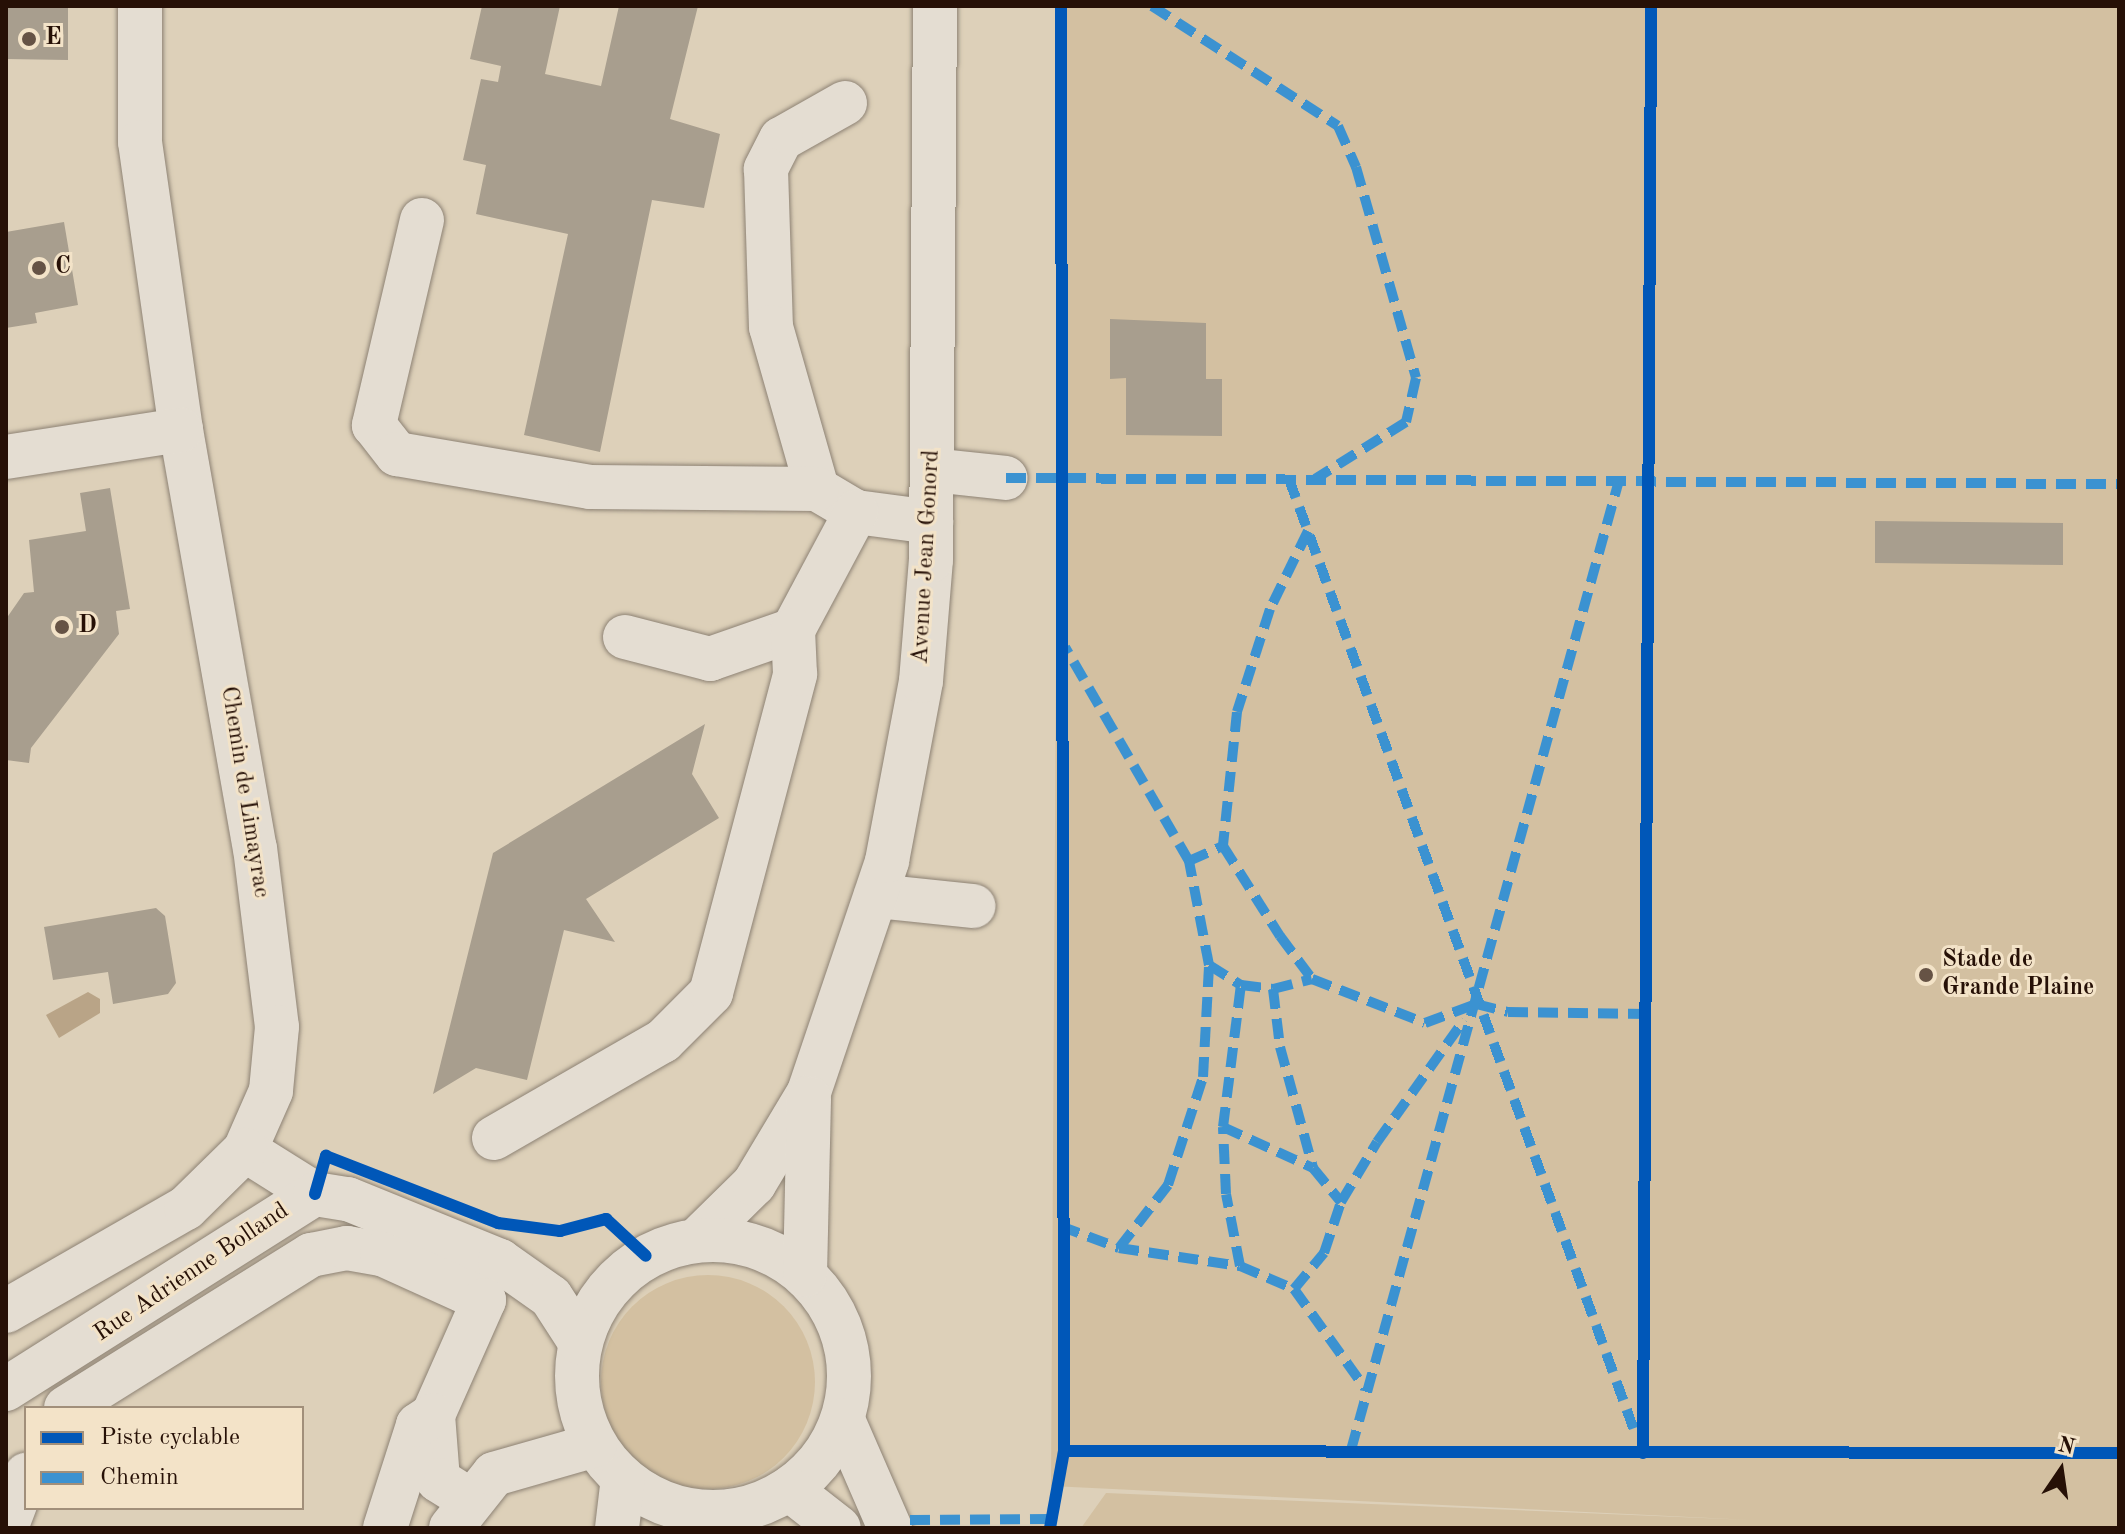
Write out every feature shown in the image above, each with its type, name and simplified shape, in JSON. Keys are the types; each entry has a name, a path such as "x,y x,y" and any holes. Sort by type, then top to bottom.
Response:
{"street":[{"name":"Chemin de Limayrac","path":"6,1311 186,1208 245,1150 271,1091 277,1027 255,848 181,430 140,142 140,6"},
{"name":"Avenue Jean Gonord","path":"697,1240 754,1184 809,1092 876,896 921,681 931,522 935,6"},
{"path":"817,489 771,327 766,169 781,139 845,103"},
{"path":"422,220 374,425 397,454 590,487 817,489 856,512 931,522"},
{"path":"6,457 181,430"},
{"path":"932,470 1006,478"},
{"path":"494,1138 663,1041 711,993 795,674 793,630 856,512"},
{"path":"625,637 710,659 793,630"},
{"path":"876,896 973,906"},
{"name":"Avenue Jean Gonord","path":"805,1275 809,1092"},
{"path":"245,1150 315,1194"},
{"name":"Rue Adrienne Bolland","path":"6,1389 315,1194 348,1199 500,1261 551,1297 580,1342"},
{"path":"697,1240 773,1253 805,1275 831,1305 846,1342 850,1381 843,1420 822,1459 789,1489 719,1520 679,1508 623,1478 595,1445 581,1408 580,1342 620,1276 646,1256 697,1240"},
{"path":"69,1406 311,1255 347,1248 382,1254 484,1300 433,1415 438,1480 454,1518"},
{"path":"385,1528 418,1425 433,1415"},
{"path":"843,1420 890,1528"},
{"path":"402,1528 414,1521 454,1518 494,1474 595,1445"},
{"path":"617,1528 623,1478"},
{"path":"6,1528 24,1480"},
{"path":"789,1489 839,1528"}],"shaded area":[{"path":"1060,6 2119,6 2119,1528 1081,1528 1106,1493 1751,1520 1051,1486"},
{"path":"88,992 100,999 100,1013 59,1038 46,1015"},
{"path":"708,1275 749,1283 784,1306 807,1341 815,1382 807,1423 784,1458 749,1481 708,1489 667,1481 632,1458 609,1423 601,1382 609,1341 632,1306 667,1283"}],"building":[{"name":"E","path":"6,6 68,6 68,60 6,59"},
{"path":"482,6 560,6 545,74 601,86 619,6 698,6 670,119 720,134 704,208 652,200 600,452 524,435 568,234 476,214 486,165 463,160 481,79 498,82 501,66 470,59"},
{"name":"C","path":"64,222 78,305 35,313 37,323 6,328 6,232"},
{"path":"1110,319 1206,323 1206,379 1222,379 1222,436 1126,435 1126,378 1110,379"},
{"name":"D","path":"110,488 130,609 116,611 119,634 31,748 29,763 6,760 6,619 24,593 34,592 29,540 86,531 80,493"},
{"path":"1875,521 2063,523 2063,565 1875,563"},
{"path":"705,724 692,774 719,818 586,899 615,942 564,930 527,1080 476,1068 433,1094 493,853"},
{"path":"156,908 165,916 176,983 168,994 113,1004 108,972 53,980 44,927"}],"marked path":[{"path":"1152,6 1338,126 1356,167 1416,378 1406,422 1315,479"},
{"path":"1006,478 2119,484"},
{"path":"1289,479 1637,1438"},
{"path":"1351,1450 1618,484"},
{"path":"1308,531 1270,609 1237,712 1223,846 1280,936 1312,979 1425,1023 1476,1004 1508,1012 1647,1014"},
{"path":"1060,1226 1119,1248 1168,1185 1203,1077 1209,965 1189,861 1065,647"},
{"path":"1189,861 1223,846"},
{"path":"1209,965 1241,985"},
{"path":"1240,1266 1226,1194 1223,1127 1241,985 1273,989 1312,979"},
{"path":"1273,989 1280,1047 1313,1168 1341,1202"},
{"path":"1294,1289 1324,1253 1341,1202 1377,1142 1464,1020"},
{"path":"1223,1127 1313,1168"},
{"path":"1119,1248 1240,1266 1294,1289 1365,1388"},
{"path":"910,1520 1051,1519"}],"cycle path":[{"path":"1050,1528 1064,1451 1061,6"},
{"path":"1643,1453 1651,6"},
{"path":"315,1194 326,1156 498,1223 560,1231 606,1219 646,1256"},
{"path":"1064,1451 2119,1453"}],"place":[{"name":"E","path":"29,39"},
{"name":"C","path":"39,268"},
{"name":"D","path":"62,627"},
{"name":"Stade de Grande Plaine","path":"1926,975"}]}
